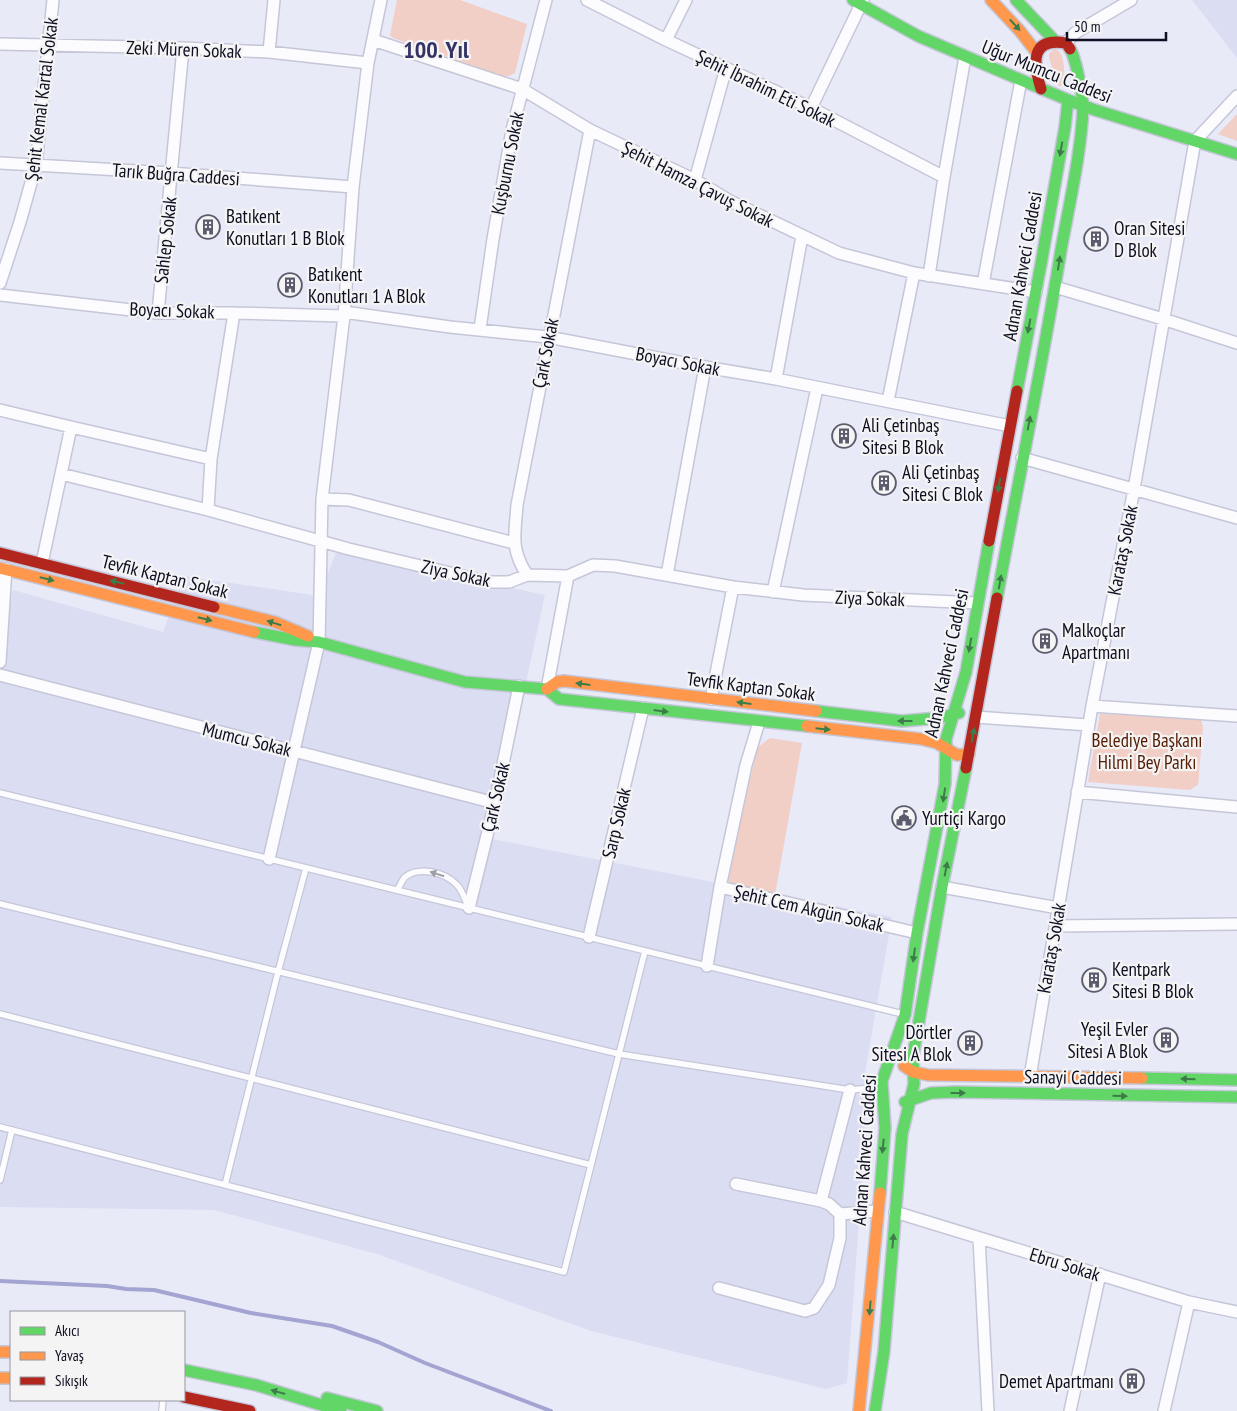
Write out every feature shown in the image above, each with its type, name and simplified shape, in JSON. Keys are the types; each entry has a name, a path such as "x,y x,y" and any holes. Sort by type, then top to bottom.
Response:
{"main road":[{"path":"991,0 1020,31 1037,53"},
{"path":"1016,0 1054,40"},
{"name":"Uğur Mumcu Caddesi","path":"859,2 918,36 1068,100 1237,154"},
{"path":"1041,89 1037,74 1037,53 1044,43 1054,40 1066,42"},
{"name":"Adnan Kahveci Caddesi","path":"876,1411 884,1351 902,1134 914,1084 912,1056 1055,287 1078,148 1083,106 1073,53 1066,42"},
{"name":"Adnan Kahveci Caddesi","path":"859,1411 885,1128 883,1092 887,1067 905,1015 917,933 946,784 945,747 949,726 966,672 1036,292 1068,100"},
{"name":"Tevfik Kaptan Sokak","path":"0,553 275,622 319,642"},
{"name":"Tevfik Kaptan Sokak","path":"3,568 266,635 319,642 465,682 547,689 559,699 921,739 937,743 957,755 969,754"},
{"name":"Tevfik Kaptan Sokak","path":"547,689 557,682 564,681 711,700 902,721 938,718 962,712 976,717"},
{"path":"887,1067 899,1065 912,1072"},
{"name":"Sanayi Caddesi","path":"912,1072 928,1075 1237,1080"},
{"path":"883,1092 889,1102 898,1103 910,1100"},
{"name":"Sanayi Caddesi","path":"910,1100 931,1093 955,1092 1237,1097"},
{"path":"185,1370 256,1385 341,1411"},
{"path":"185,1396 250,1411"},
{"path":"298,1397 314,1396 336,1399 377,1411"}],"street":[{"name":"Şehit Kemal Kartal Sokak","path":"0,283 36,165 53,0"},
{"path":"268,52 274,0"},
{"path":"269,859 319,642 322,499 344,314 352,187 368,63 381,0"},
{"name":"Kuşburnu Sokak","path":"480,329 502,182 522,89 546,0"},
{"name":"Şehit İbrahim Eti Sokak","path":"587,0 666,40 811,108 944,177"},
{"path":"666,40 686,0"},
{"path":"1066,42 1075,33 1131,0"},
{"path":"811,108 859,2"},
{"name":"Şehit Hamza Çavuş Sokak","path":"373,40 522,89 590,130 695,180 730,201 839,253 929,276 1036,292"},
{"name":"Zeki Müren Sokak","path":"0,44 268,52 368,63"},
{"name":"Sahlep Sokak","path":"158,313 184,48"},
{"path":"929,276 965,57"},
{"path":"695,180 726,68"},
{"path":"983,284 1021,80"},
{"path":"1194,141 1237,96"},
{"name":"Çark Sokak","path":"527,575 520,564 514,548 516,505 590,130"},
{"name":"Karataş Sokak","path":"1030,1077 1088,725 1134,489 1194,141"},
{"name":"Tarık Buğra Caddesi","path":"0,163 352,187"},
{"path":"776,378 802,236"},
{"path":"888,401 914,273"},
{"path":"1055,287 1163,319 1237,344"},
{"name":"Boyacı Sokak","path":"0,295 158,313 344,314 450,328 480,329 548,337 705,367 776,378 817,388 1010,426"},
{"path":"208,510 211,459 234,313"},
{"path":"666,575 705,367"},
{"path":"773,592 817,388"},
{"path":"0,410 211,459"},
{"path":"42,563 71,427"},
{"path":"1022,458 1237,518"},
{"name":"Ziya Sokak","path":"61,474 208,510 322,542 488,582 508,582 527,575 568,576 593,565 615,566 733,587 802,595 978,603"},
{"path":"322,499 349,500 514,543"},
{"path":"0,662 3,568"},
{"path":"547,689 568,576"},
{"path":"711,700 733,587"},
{"name":"Mumcu Sokak","path":"0,675 494,803"},
{"name":"Çark Sokak","path":"469,908 520,686"},
{"path":"1092,706 1237,716"},
{"name":"Sarp Sokak","path":"589,937 642,708"},
{"path":"976,717 1088,725"},
{"name":"Şehit Cem Akgün Sokak","path":"759,722 746,765 720,887 917,933"},
{"path":"1077,792 1237,807"},
{"path":"707,966 720,887"},
{"path":"942,887 1058,908"},
{"path":"1055,926 1237,924"},
{"path":"821,1201 850,1090"},
{"path":"736,1184 821,1201 829,1204 840,1214 877,1211"},
{"name":"Ebru Sokak","path":"895,1212 1189,1302 1237,1312"},
{"path":"719,1288 805,1311 814,1308 829,1285 840,1238 840,1214"},
{"path":"979,1238 988,1411"},
{"path":"1070,1411 1100,1274"},
{"path":"1164,1411 1189,1302"}],"lane":[{"path":"0,793 905,1015"},
{"path":"225,1185 306,868"},
{"path":"397,890 404,877 418,870 434,872 457,885 469,908"},
{"path":"0,904 619,1054 850,1090 883,1092"},
{"path":"0,1127 564,1272 645,951"},
{"path":"0,1014 591,1166"},
{"path":"0,1180 12,1130"}],"shaded area":[{"path":"1192,0 1237,0 1237,58"},
{"path":"337,550 545,595 492,839 892,917 864,1079 865,1141 847,1383 826,1389 591,1331 377,1254 214,1210 0,1207 0,654 13,590 163,632 184,576 319,596"}],"green space":[{"path":"397,0 460,0 527,24 515,73 509,76 501,76 393,38 390,35"},
{"path":"1054,49 1058,50 1061,54 1065,86 1058,86 1049,58 1049,54"},
{"path":"1237,114 1237,141 1218,134"},
{"name":"Belediye Başkanı Hilmi Bey Parkı","path":"1100,714 1201,718 1203,728 1198,785 1190,790 1088,782"},
{"path":"770,738 802,743 775,895 724,884 758,747"}],"waterway":[{"path":"0,1281 154,1290 251,1313 332,1326 378,1342 425,1363 551,1411"}],"traffic: fast":[{"path":"853,0 918,36 1068,100 1237,154"},
{"path":"1016,0 1054,40"},
{"path":"997,598 1080,143 1083,103 1077,69 1070,49"},
{"path":"1017,391 1041,264 1068,100"},
{"path":"880,1193 885,1128 882,1081 905,1015 917,933 945,784 946,739 966,672 989,541"},
{"path":"254,632 295,640 319,642 465,682 547,689 559,699 807,726"},
{"path":"816,711 902,721 938,718 959,713"},
{"path":"875,1411 884,1351 902,1134 914,1084 913,1056 942,887 966,768"},
{"path":"1142,1078 1237,1080"},
{"path":"905,1102 931,1093 955,1092 1237,1097"},
{"path":"185,1370 256,1385 341,1411"},
{"path":"327,1398 377,1411"}],"traffic: slow":[{"path":"991,0 1020,31 1037,53"},
{"path":"0,568 254,632"},
{"path":"214,607 275,622 308,636"},
{"path":"547,689 557,682 564,681 816,711"},
{"path":"807,726 921,739 937,743 957,755 969,754"},
{"path":"904,1066 913,1072 928,1075 1142,1078"},
{"path":"859,1411 880,1193"},
{"path":"0,1352 10,1352"},
{"path":"0,1378 10,1378"}],"traffic: jam":[{"path":"1041,89 1036,70 1037,54 1040,48 1054,42 1066,43 1070,49"},
{"path":"989,541 1017,391"},
{"path":"0,553 214,607"},
{"path":"966,768 997,598"},
{"path":"185,1397 250,1411"}],"place":[{"name":"Batıkent Konutları 1 B Blok","path":"208,227"},
{"name":"Oran Sitesi D Blok","path":"1096,239"},
{"name":"Batıkent Konutları 1 A Blok","path":"290,285"},
{"name":"Ali Çetinbaş Sitesi B Blok","path":"844,436"},
{"name":"Ali Çetinbaş Sitesi C Blok","path":"884,483"},
{"name":"Malkoçlar Apartmanı","path":"1045,641"},
{"name":"Yurtiçi Kargo","path":"904,818"},
{"name":"Kentpark Sitesi B Blok","path":"1094,980"},
{"name":"Yeşil Evler Sitesi A Blok","path":"1166,1040"},
{"name":"Dörtler Sitesi A Blok","path":"970,1043"},
{"name":"Demet Apartmanı","path":"1132,1381"}],"district":[{"name":"100. Yıl","path":"436,50"}]}
